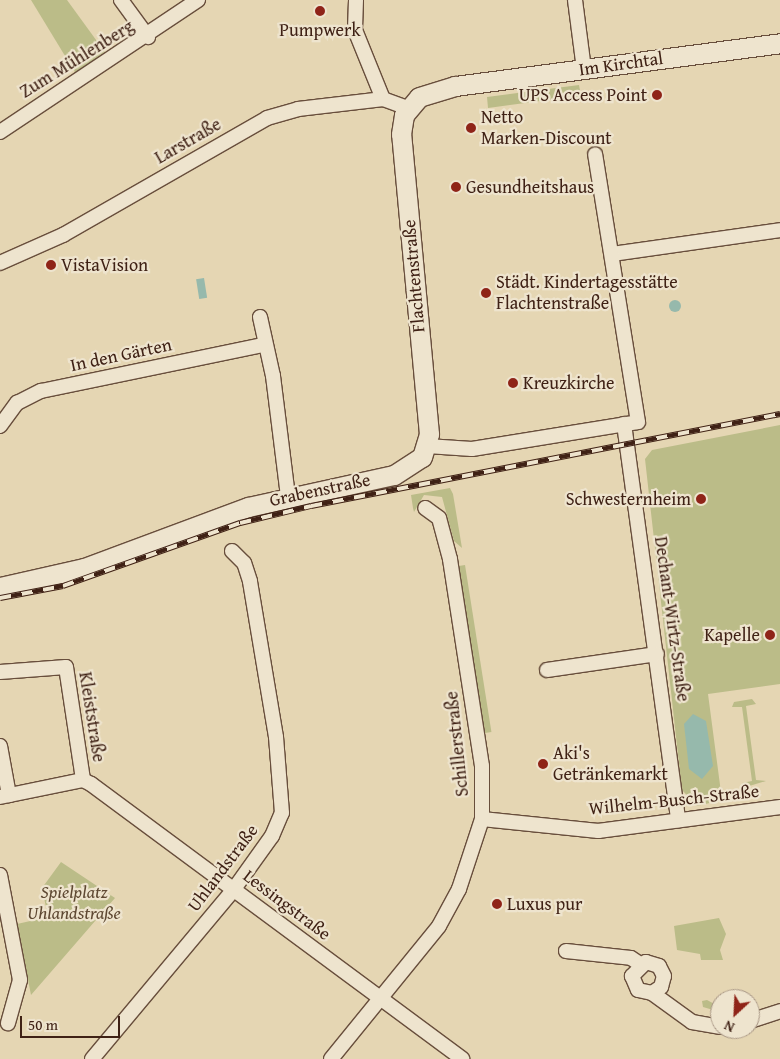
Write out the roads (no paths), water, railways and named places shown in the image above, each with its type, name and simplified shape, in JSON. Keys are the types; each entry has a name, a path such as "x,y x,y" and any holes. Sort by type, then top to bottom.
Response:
{"street":[{"path":"120,0 148,37"},
{"name":"Zum Mühlenberg","path":"0,132 148,37 198,0"},
{"path":"356,0 355,30 383,99"},
{"path":"575,0 584,69"},
{"name":"Im Kirchtal","path":"408,108 419,97 455,86 780,43"},
{"name":"Larstraße","path":"0,263 63,235 266,118 298,109 383,99 408,108"},
{"name":"Flachtenstraße","path":"408,108 401,134 427,446"},
{"path":"427,446 472,449 638,422 595,154"},
{"path":"612,254 780,230"},
{"path":"260,317 264,345 273,376 288,496"},
{"name":"In den Gärten","path":"0,426 17,403 41,391 264,345"},
{"name":"Dechant-Wirtz-Straße","path":"624,424 657,654 678,820"},
{"name":"Grabenstraße","path":"0,587 84,568 221,516 288,496 394,475 415,465 427,446"},
{"name":"Schillerstraße","path":"331,1059 381,999 450,906 482,819 482,766 450,559 439,518 425,508"},
{"name":"Uhlandstraße","path":"92,1059 234,889 272,836 284,792 250,581 244,563 232,551"},
{"path":"547,670 657,654"},
{"name":"Kleiststraße","path":"0,672 66,667 83,780"},
{"path":"0,746 5,796 83,780"},
{"name":"Lessingstraße","path":"83,780 234,889 462,1059"},
{"name":"Wilhelm-Busch-Straße","path":"482,819 598,831 780,807"},
{"path":"0,874 20,980 8,1023"},
{"path":"566,952 631,958 640,964 653,963 662,971 661,987 652,993"},
{"path":"640,964 634,984 652,993 692,1022 710,1025"},
{"path":"760,1018 780,1011"}],"railway":[{"path":"0,598 63,586 240,523 311,506 780,414"}],"place":[{"name":"Pumpwerk","path":"320,11"},
{"name":"UPS Access Point","path":"657,95"},
{"name":"Netto Marken-Discount","path":"471,128"},
{"name":"Gesundheitshaus","path":"456,187"},
{"name":"VistaVision","path":"51,265"},
{"name":"Städt. Kindertagesstätte Flachtenstraße","path":"486,293"},
{"name":"Kreuzkirche","path":"513,383"},
{"name":"Schwesternheim","path":"701,499"},
{"name":"Kapelle","path":"770,635"},
{"name":"Aki's Getränkemarkt","path":"543,764"},
{"name":"Luxus pur","path":"497,904"}],"park label":[{"name":"Spielplatz Uhlandstraße","path":"74,903"}]}
